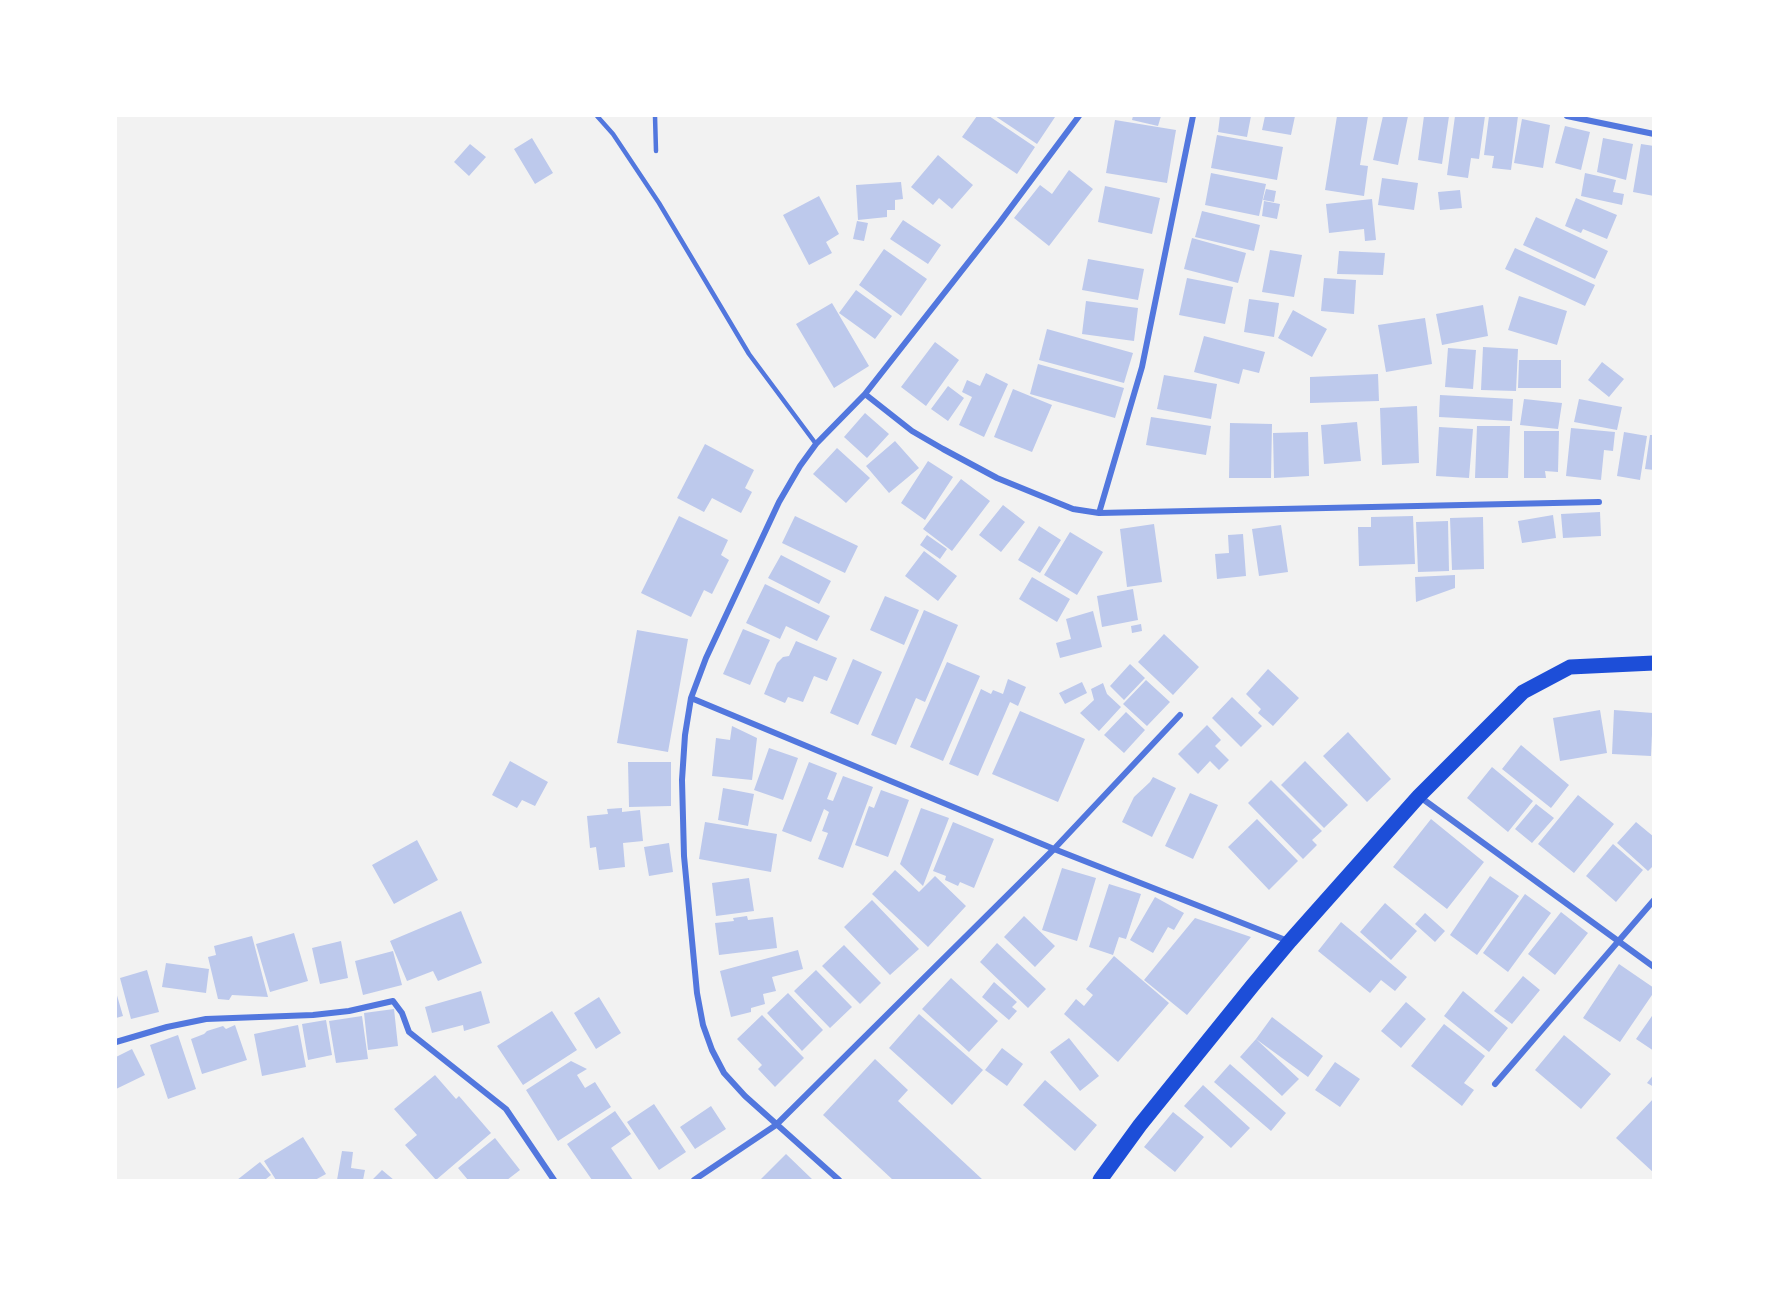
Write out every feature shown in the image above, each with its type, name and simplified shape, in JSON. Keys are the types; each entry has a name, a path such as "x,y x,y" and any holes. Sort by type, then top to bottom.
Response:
{"main road":[{"path":"1101,1180 1140,1125 1290,941 1419,796 1523,692 1570,667 1653,663"}],"street":[{"path":"839,1180 776,1125 724,1073 703,1025 697,993 684,856 682,780 685,735 692,698 706,658 779,502 800,466 816,444 865,394 1000,222 1079,116"},
{"path":"1099,513 1142,367 1192,116"},
{"path":"1567,116 1653,134"},
{"path":"865,394 912,431 997,477 1073,509 1099,513 1599,502"},
{"path":"692,698 1054,849 1290,941"},
{"path":"694,1180 776,1125 1054,849 1180,715"},
{"path":"1419,796 1653,967"},
{"path":"1495,1084 1653,900"},
{"path":"116,1042 167,1027 206,1019 313,1015 350,1011 393,1001 402,1013 410,1032 506,1109 554,1180"}],"lane":[{"path":"597,116 614,134 659,203 749,354 816,444"},
{"path":"655,116 656,151"}],"building":[{"path":"977,116 989,116 1035,147 1017,174 962,137"},
{"path":"995,116 1053,116 1055,117 1037,144"},
{"path":"1133,116 1161,116 1158,126 1132,120"},
{"path":"1220,116 1251,116 1247,137 1218,132"},
{"path":"1265,116 1295,116 1291,135 1262,130"},
{"path":"1337,116 1368,116 1360,165 1368,166 1364,196 1325,190"},
{"path":"1383,116 1408,116 1398,165 1373,160"},
{"path":"1424,116 1449,116 1442,164 1418,160"},
{"path":"1455,116 1485,116 1479,159 1471,158 1468,178 1447,175"},
{"path":"1489,116 1518,116 1511,170 1492,168 1494,156 1484,155"},
{"path":"1522,119 1550,125 1543,168 1514,163"},
{"path":"1115,120 1176,130 1167,183 1106,173"},
{"path":"1565,126 1590,132 1581,170 1555,163"},
{"path":"1217,135 1283,147 1277,180 1211,168"},
{"path":"532,138 553,173 535,184 514,149"},
{"path":"1603,138 1633,144 1626,180 1597,172"},
{"path":"470,144 486,157 469,176 454,162"},
{"path":"1641,144 1654,146 1654,196 1633,192"},
{"path":"938,155 973,185 952,209 939,198 933,205 911,187"},
{"path":"1069,170 1093,189 1049,246 1014,218 1040,185 1052,194"},
{"path":"1211,173 1266,184 1259,216 1205,205"},
{"path":"1585,173 1616,180 1613,192 1624,194 1622,205 1581,196"},
{"path":"1382,178 1418,183 1414,210 1378,205"},
{"path":"901,182 903,199 895,200 895,210 887,210 887,217 858,220 856,185"},
{"path":"1105,186 1160,198 1152,234 1098,222"},
{"path":"1266,189 1276,191 1274,202 1263,200"},
{"path":"1460,190 1462,208 1440,210 1438,192"},
{"path":"819,196 839,234 826,242 832,253 809,265 783,215"},
{"path":"1576,198 1617,215 1607,239 1583,229 1581,233 1565,226"},
{"path":"1372,199 1376,240 1365,241 1364,229 1329,233 1326,204"},
{"path":"1264,201 1280,204 1277,219 1262,216"},
{"path":"1202,211 1260,225 1254,251 1195,237"},
{"path":"1536,217 1608,251 1595,279 1523,245"},
{"path":"903,220 941,245 928,264 890,239"},
{"path":"857,221 868,223 864,241 853,239"},
{"path":"1192,238 1246,253 1238,283 1184,269"},
{"path":"1515,248 1595,285 1585,306 1505,269"},
{"path":"884,249 927,279 901,316 859,285"},
{"path":"1270,250 1302,255 1294,297 1262,292"},
{"path":"1339,251 1385,253 1383,275 1337,274"},
{"path":"1088,259 1144,269 1138,300 1082,290"},
{"path":"1187,278 1233,287 1225,324 1179,315"},
{"path":"1324,278 1356,280 1354,314 1321,311"},
{"path":"856,290 892,316 875,339 839,313"},
{"path":"1519,296 1567,311 1557,345 1508,330"},
{"path":"1249,299 1279,303 1274,337 1244,332"},
{"path":"1086,301 1138,308 1134,341 1082,334"},
{"path":"832,303 869,366 834,388 796,324"},
{"path":"1483,305 1488,336 1442,345 1436,314"},
{"path":"1293,310 1327,329 1312,357 1278,338"},
{"path":"1425,318 1432,364 1386,372 1378,325"},
{"path":"1047,329 1133,353 1124,383 1039,360"},
{"path":"1204,336 1265,352 1259,373 1243,369 1239,384 1194,372"},
{"path":"935,342 959,360 926,406 901,387"},
{"path":"1483,347 1518,349 1516,391 1481,390"},
{"path":"1448,348 1476,350 1473,389 1445,387"},
{"path":"1519,360 1561,360 1561,388 1518,388"},
{"path":"1602,362 1624,379 1609,397 1588,380"},
{"path":"1038,364 1124,388 1115,418 1030,394"},
{"path":"986,373 1008,384 984,437 959,425 972,397 962,392 967,380 980,386"},
{"path":"1378,374 1379,401 1310,403 1310,377"},
{"path":"1164,375 1217,384 1211,419 1157,409"},
{"path":"948,386 964,398 948,421 931,409"},
{"path":"1013,389 1052,405 1032,452 994,437"},
{"path":"1440,395 1513,399 1512,421 1439,417"},
{"path":"1524,399 1562,403 1558,429 1520,425"},
{"path":"1579,399 1622,407 1617,430 1574,422"},
{"path":"1417,406 1419,463 1382,465 1380,408"},
{"path":"865,413 889,434 867,458 844,437"},
{"path":"1151,417 1211,426 1206,455 1146,445"},
{"path":"1357,422 1361,461 1324,464 1321,425"},
{"path":"1230,423 1272,424 1271,478 1229,478"},
{"path":"1477,426 1510,426 1508,478 1475,478"},
{"path":"1439,427 1473,429 1469,478 1436,476"},
{"path":"1571,428 1615,432 1613,451 1604,450 1601,480 1566,476"},
{"path":"1524,431 1559,431 1558,472 1545,471 1546,478 1524,478"},
{"path":"1308,432 1309,476 1274,478 1273,433"},
{"path":"1624,432 1647,436 1640,480 1617,476"},
{"path":"1650,435 1654,435 1654,470 1645,469"},
{"path":"895,441 919,468 889,493 866,466"},
{"path":"705,444 754,470 745,488 752,492 741,513 712,498 704,512 677,498"},
{"path":"837,448 870,478 846,503 813,474"},
{"path":"928,461 953,477 925,520 901,503"},
{"path":"961,479 990,501 952,551 923,529"},
{"path":"1003,505 1025,522 1001,552 979,535"},
{"path":"1600,512 1601,536 1563,538 1561,514"},
{"path":"1553,515 1556,538 1522,543 1518,521"},
{"path":"679,516 728,540 721,555 729,560 712,594 704,590 691,617 641,593"},
{"path":"795,516 858,546 845,573 782,543"},
{"path":"1413,516 1415,564 1359,566 1358,527 1371,527 1371,517"},
{"path":"1483,517 1484,569 1452,570 1450,518"},
{"path":"1448,521 1449,571 1418,572 1416,522"},
{"path":"1154,524 1162,582 1127,587 1120,529"},
{"path":"1281,525 1288,572 1259,576 1252,529"},
{"path":"1039,526 1061,540 1040,573 1018,560"},
{"path":"1070,532 1103,552 1077,595 1044,575"},
{"path":"1243,534 1246,576 1217,579 1215,554 1229,553 1228,535"},
{"path":"927,535 947,549 940,559 920,545"},
{"path":"924,551 957,576 938,601 905,576"},
{"path":"781,555 831,581 819,604 768,578"},
{"path":"1455,575 1455,588 1416,602 1415,577"},
{"path":"1032,577 1070,599 1057,622 1019,599"},
{"path":"765,584 830,616 817,641 786,626 780,639 746,623"},
{"path":"1133,589 1138,620 1102,627 1097,596"},
{"path":"885,596 919,610 904,645 870,630"},
{"path":"924,610 958,625 925,702 916,698 896,745 871,735"},
{"path":"1093,611 1102,647 1060,658 1056,643 1071,639 1066,619"},
{"path":"1141,624 1142,631 1132,633 1131,626"},
{"path":"743,629 770,640 750,685 723,674"},
{"path":"637,630 688,639 668,752 617,743"},
{"path":"1164,634 1199,667 1173,695 1138,662"},
{"path":"796,641 837,658 827,681 814,676 803,702 788,697 785,703 764,694 777,663 783,657 789,656"},
{"path":"853,659 882,672 858,725 830,713"},
{"path":"947,662 980,676 943,761 910,747"},
{"path":"1130,664 1145,678 1124,700 1110,686"},
{"path":"1268,669 1299,698 1273,726 1258,713 1261,709 1246,694"},
{"path":"1008,679 1026,687 1018,706 1010,702 978,776 949,764 981,689 991,694 993,690 1003,694"},
{"path":"1146,680 1170,702 1147,726 1123,704"},
{"path":"1082,682 1087,693 1065,704 1059,693"},
{"path":"1103,683 1107,694 1121,707 1099,731 1080,713 1094,700 1091,689"},
{"path":"1232,697 1262,726 1241,747 1212,718"},
{"path":"1600,710 1607,753 1560,761 1553,718"},
{"path":"1614,710 1653,713 1651,756 1612,754"},
{"path":"1020,711 1085,739 1058,802 992,774"},
{"path":"1126,712 1145,730 1124,753 1104,735"},
{"path":"1207,725 1221,740 1215,746 1229,760 1219,770 1210,761 1198,774 1178,754"},
{"path":"732,726 757,738 752,780 712,776 716,738 730,740"},
{"path":"1348,732 1391,779 1367,802 1323,756"},
{"path":"1521,745 1569,785 1551,808 1502,769"},
{"path":"769,748 798,758 783,800 754,790"},
{"path":"510,761 548,782 535,806 522,800 517,808 492,795"},
{"path":"1305,761 1348,805 1324,828 1281,785"},
{"path":"628,762 671,762 671,806 629,807"},
{"path":"809,762 837,773 827,799 833,801 843,776 873,787 843,868 818,859 828,833 822,831 829,812 824,809 811,842 782,831"},
{"path":"1492,767 1533,801 1508,832 1467,798"},
{"path":"1153,777 1176,788 1152,837 1122,822 1134,797"},
{"path":"1271,780 1322,831 1312,840 1317,845 1303,859 1248,803"},
{"path":"723,788 754,794 748,826 718,820"},
{"path":"881,790 909,800 888,857 855,845 869,806 874,808"},
{"path":"1190,793 1218,805 1193,859 1165,846"},
{"path":"1578,795 1614,824 1574,873 1538,844"},
{"path":"1536,804 1554,818 1532,843 1515,829"},
{"path":"622,808 622,812 640,810 643,841 623,843 625,867 599,870 596,847 590,848 587,816 608,814 607,809"},
{"path":"921,808 949,818 923,886 900,864"},
{"path":"1257,819 1298,861 1269,890 1228,847"},
{"path":"1431,819 1484,862 1447,909 1393,867"},
{"path":"705,822 777,834 771,872 699,859"},
{"path":"953,822 994,839 974,888 960,882 958,886 945,880 946,876 933,871"},
{"path":"1636,822 1654,837 1654,865 1648,871 1617,843"},
{"path":"417,840 438,880 394,904 372,865"},
{"path":"669,843 673,872 649,876 644,847"},
{"path":"1613,844 1643,870 1616,902 1586,876"},
{"path":"1062,868 1096,878 1077,941 1042,930"},
{"path":"895,870 919,892 935,876 966,906 928,947 872,894"},
{"path":"1490,876 1519,896 1477,955 1450,935"},
{"path":"749,878 754,911 716,916 712,883"},
{"path":"1109,884 1141,894 1126,939 1119,937 1113,955 1089,947"},
{"path":"1525,894 1551,913 1508,972 1483,953"},
{"path":"1155,897 1184,913 1174,930 1168,927 1153,953 1130,940"},
{"path":"872,900 919,949 890,975 844,927"},
{"path":"1385,903 1417,931 1391,960 1360,932"},
{"path":"461,911 482,963 438,981 433,971 407,981 390,941"},
{"path":"1561,912 1588,933 1555,975 1528,954"},
{"path":"1425,913 1445,931 1435,942 1415,924"},
{"path":"747,916 748,920 773,917 777,948 719,955 715,923 734,921 733,918"},
{"path":"1024,916 1055,946 1035,967 1004,937"},
{"path":"1195,918 1251,937 1187,1015 1144,980"},
{"path":"1341,922 1407,977 1395,991 1381,980 1370,993 1318,951"},
{"path":"294,933 308,981 270,992 256,944"},
{"path":"252,936 268,997 232,995 229,1000 218,999 208,957 216,955 214,946"},
{"path":"341,941 348,978 320,984 312,948"},
{"path":"997,943 1046,989 1028,1008 980,962"},
{"path":"844,945 881,983 860,1004 822,966"},
{"path":"798,950 803,969 772,977 776,991 763,994 765,1004 751,1008 751,1012 731,1017 720,971"},
{"path":"393,951 402,985 363,995 355,961"},
{"path":"1114,956 1169,1003 1118,1062 1064,1014 1076,999 1084,1006 1093,995 1086,989"},
{"path":"166,963 209,969 206,993 162,987"},
{"path":"1619,964 1654,988 1654,992 1620,1042 1583,1018"},
{"path":"147,970 159,1012 131,1019 120,978"},
{"path":"816,970 852,1007 830,1028 794,991"},
{"path":"1523,976 1540,990 1512,1024 1494,1011"},
{"path":"951,978 998,1021 969,1052 922,1009"},
{"path":"994,982 1017,1002 1012,1007 1017,1011 1009,1020 982,997"},
{"path":"481,991 490,1023 464,1031 463,1025 432,1033 425,1007"},
{"path":"1463,991 1508,1028 1489,1052 1444,1016"},
{"path":"116,992 123,1016 116,1018"},
{"path":"788,993 823,1030 802,1051 767,1013"},
{"path":"599,997 621,1033 596,1049 574,1013"},
{"path":"1406,1002 1426,1019 1401,1048 1381,1031"},
{"path":"394,1009 398,1046 368,1050 364,1013"},
{"path":"552,1011 577,1050 523,1085 497,1046"},
{"path":"1654,1013 1654,1051 1636,1039"},
{"path":"919,1014 983,1070 952,1105 889,1048"},
{"path":"762,1015 804,1058 775,1087 758,1069 762,1065 737,1039"},
{"path":"362,1016 368,1059 336,1063 329,1021"},
{"path":"1272,1017 1323,1056 1308,1077 1256,1039"},
{"path":"326,1020 332,1055 308,1060 302,1024"},
{"path":"1444,1024 1485,1056 1464,1083 1474,1090 1462,1106 1411,1066"},
{"path":"235,1025 247,1060 202,1074 191,1039 207,1031 223,1026 226,1029"},
{"path":"298,1025 306,1067 262,1076 254,1034"},
{"path":"178,1035 196,1089 168,1099 150,1045"},
{"path":"1564,1035 1611,1074 1581,1109 1535,1070"},
{"path":"1069,1038 1099,1076 1080,1091 1050,1052"},
{"path":"1256,1039 1299,1079 1282,1096 1240,1057"},
{"path":"1002,1048 1023,1064 1007,1086 985,1070"},
{"path":"132,1049 145,1075 116,1089 116,1057"},
{"path":"875,1059 908,1090 898,1101 983,1180 893,1180 823,1115"},
{"path":"571,1061 587,1069 577,1075 585,1088 595,1082 611,1107 558,1141 526,1090"},
{"path":"1335,1062 1360,1079 1340,1107 1315,1090"},
{"path":"1230,1064 1286,1113 1271,1131 1214,1082"},
{"path":"1654,1074 1654,1087 1647,1083"},
{"path":"435,1075 456,1099 459,1096 491,1133 436,1180 405,1145 417,1135 394,1109"},
{"path":"1045,1080 1097,1125 1075,1151 1023,1105"},
{"path":"1203,1085 1250,1128 1231,1148 1184,1106"},
{"path":"1654,1098 1654,1173 1616,1138"},
{"path":"654,1104 686,1152 659,1170 627,1122"},
{"path":"711,1106 726,1129 695,1149 680,1127"},
{"path":"615,1111 631,1134 611,1148 633,1180 592,1180 567,1144"},
{"path":"1173,1112 1204,1137 1175,1172 1144,1147"},
{"path":"303,1137 326,1174 315,1180 276,1180 264,1161"},
{"path":"495,1138 520,1170 507,1180 468,1180 458,1168"},
{"path":"342,1151 353,1152 351,1168 365,1170 363,1180 337,1180"},
{"path":"786,1154 813,1180 760,1180"},
{"path":"260,1162 271,1175 267,1180 237,1180"},
{"path":"382,1170 394,1180 372,1180"}]}
